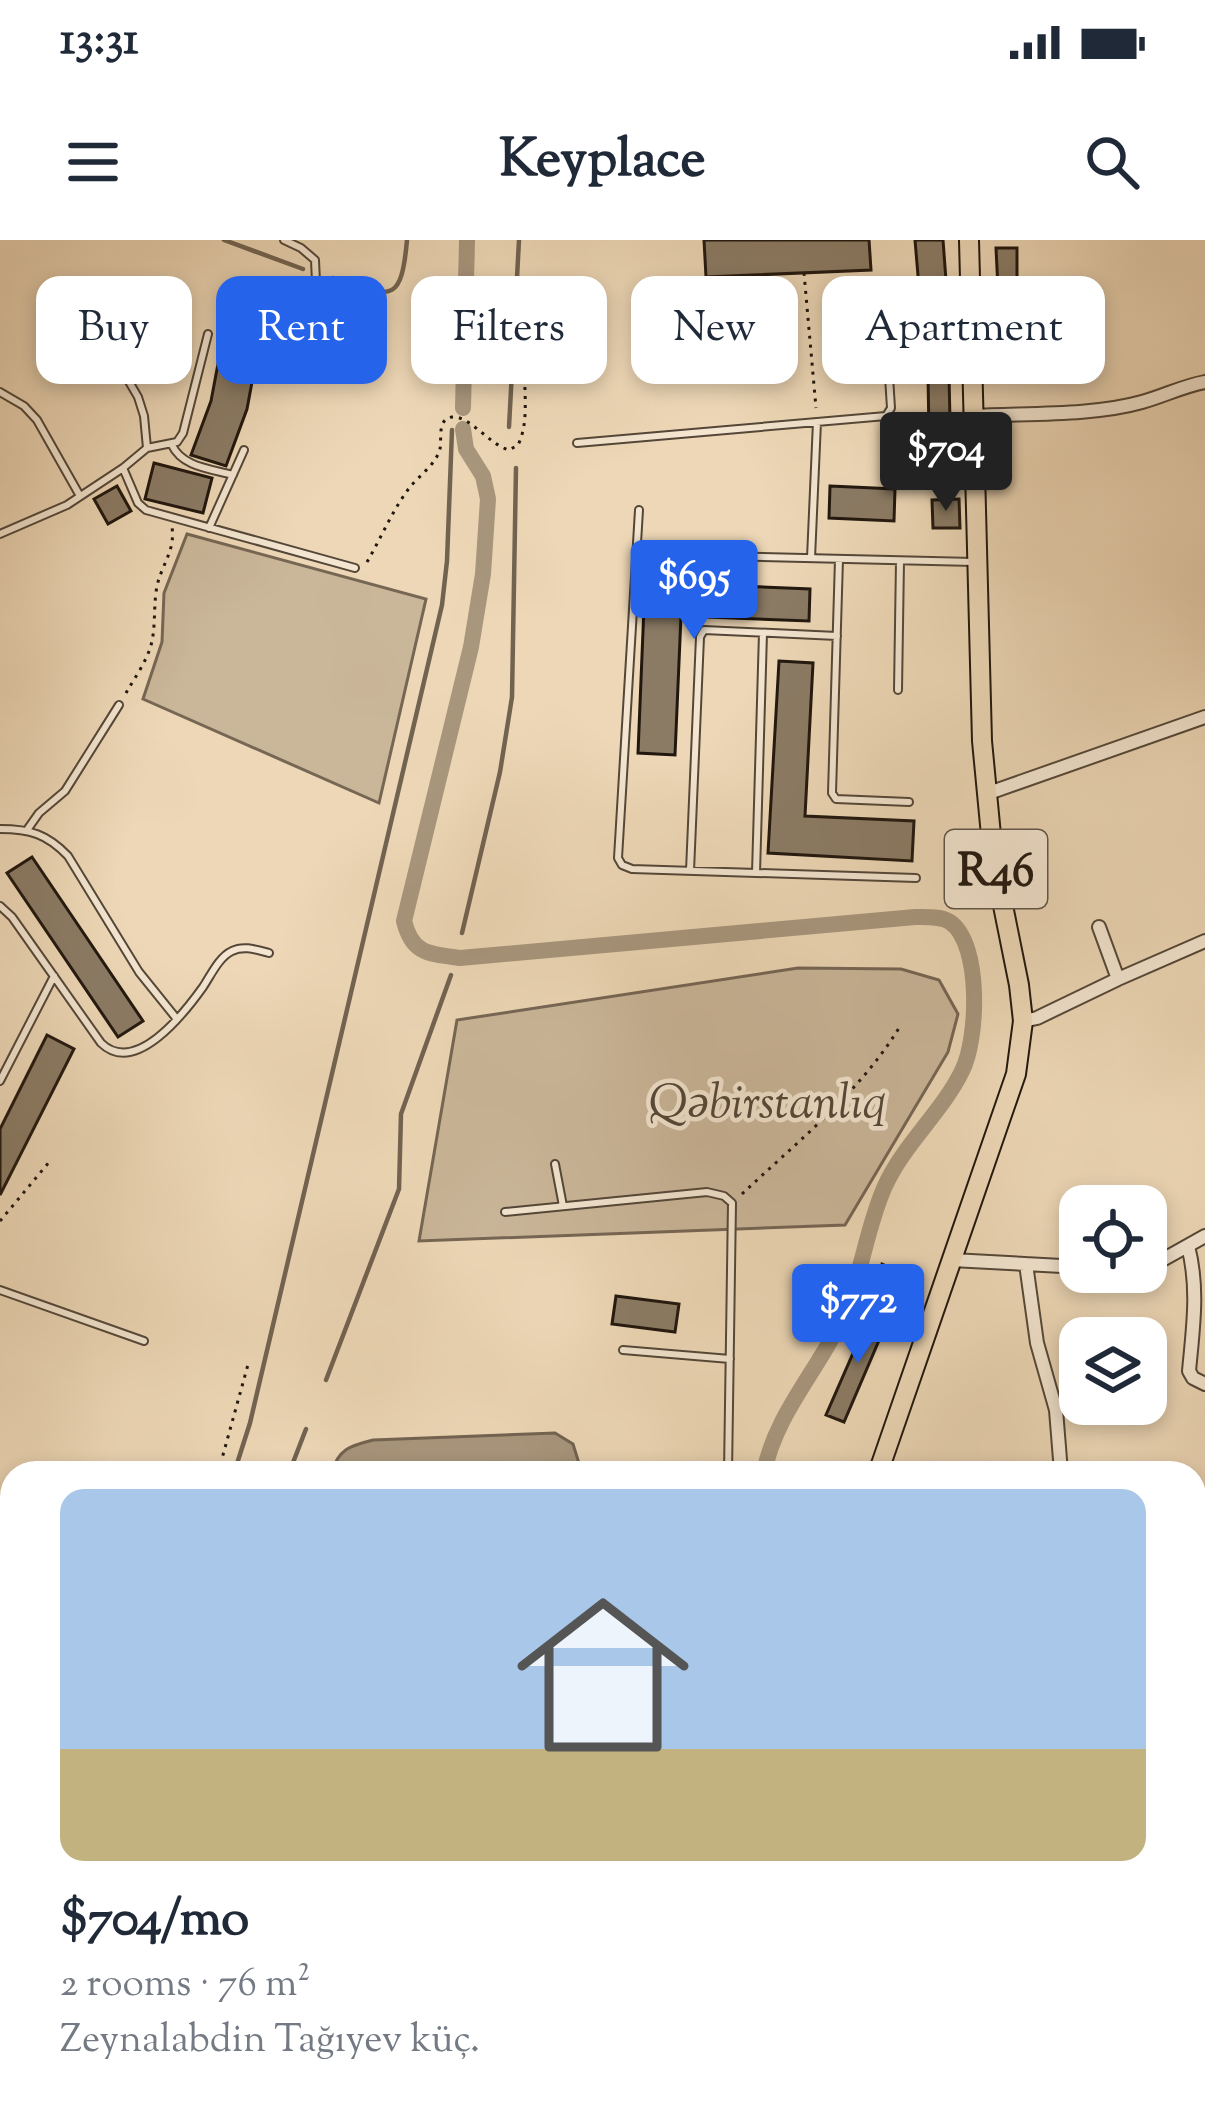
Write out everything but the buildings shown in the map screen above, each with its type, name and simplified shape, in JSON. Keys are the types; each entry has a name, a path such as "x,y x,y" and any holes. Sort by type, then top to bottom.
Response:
{"main road":[{"name":"R46","path":"969,240 970,276"},
{"name":"R46","path":"882,1461 1016,1074 1023,1021 986,794 973,384"}],"street":[{"path":"973,416 1100,409 1142,402 1205,382"},
{"path":"986,794 1205,717"},
{"path":"1099,927 1118,979"},
{"path":"1023,1021 1205,941"},
{"path":"1167,1257 1205,1236"},
{"path":"1188,1246 1196,1293 1189,1371 1205,1384"},
{"path":"952,1260 1059,1266"},
{"path":"1026,1264 1036,1343 1055,1410 1060,1461"}],"lane":[{"path":"284,240 315,260 316,276"},
{"path":"0,534 80,496 147,448 172,445 183,433 208,334"},
{"path":"130,384 145,416 147,448"},
{"path":"577,443 886,416 891,408 889,384"},
{"path":"0,392 37,420 80,496"},
{"path":"811,558 817,422"},
{"path":"172,445 185,461 233,476"},
{"path":"209,528 244,449"},
{"path":"123,467 138,503 146,510 355,568"},
{"path":"639,510 618,858 622,865 916,878"},
{"path":"638,554 978,562"},
{"path":"839,559 832,793 836,800 909,802"},
{"path":"898,690 900,561"},
{"path":"690,871 704,630 837,636"},
{"path":"756,873 764,633"},
{"path":"27,830 65,791 119,705"},
{"path":"0,829 27,830 54,841 68,856 139,972 176,1018"},
{"path":"0,906 100,1043 123,1054 148,1046 200,991 226,955 246,948 269,953"},
{"path":"0,1081 54,976"},
{"path":"555,1164 562,1206"},
{"path":"505,1212 707,1192 724,1196 732,1204 728,1461"},
{"path":"0,1290 144,1341"},
{"path":"622,1350 730,1359"}],"path":[{"path":"804,273 817,422"},
{"path":"355,568 367,562 409,488 435,460 447,418 466,421 497,447 518,445 525,422 524,384"},
{"path":"119,705 152,639 156,589 172,553 172,518"},
{"path":"732,1204 851,1091 899,1028"},
{"path":"0,1220 50,1162"},
{"path":"221,1461 249,1361"}],"green space":[{"path":"187,534 426,599 379,803 143,699 162,642 164,593"},
{"name":"Qəbirstanlıq","path":"798,968 901,969 939,980 958,1014 948,1052 845,1225 419,1241 457,1020"}],"shaded area":[{"path":"555,1433 573,1444 578,1461 337,1461 346,1450 373,1440"}],"waterway":[{"path":"224,240 303,269"},
{"path":"387,291 401,277 407,240"},
{"path":"463,408 467,240"},
{"path":"509,427 519,240"},
{"path":"463,429 466,449 483,476 488,499 483,574 471,647 404,921 417,946 460,958 924,917 950,922 968,950 974,1016 962,1071 885,1186 843,1317 787,1412 767,1461"},
{"path":"238,1461 442,605 452,430"},
{"path":"462,933 500,772 512,697 516,468"},
{"path":"326,1380 399,1189 401,1114 451,975"},
{"path":"294,1461 306,1429"}]}
